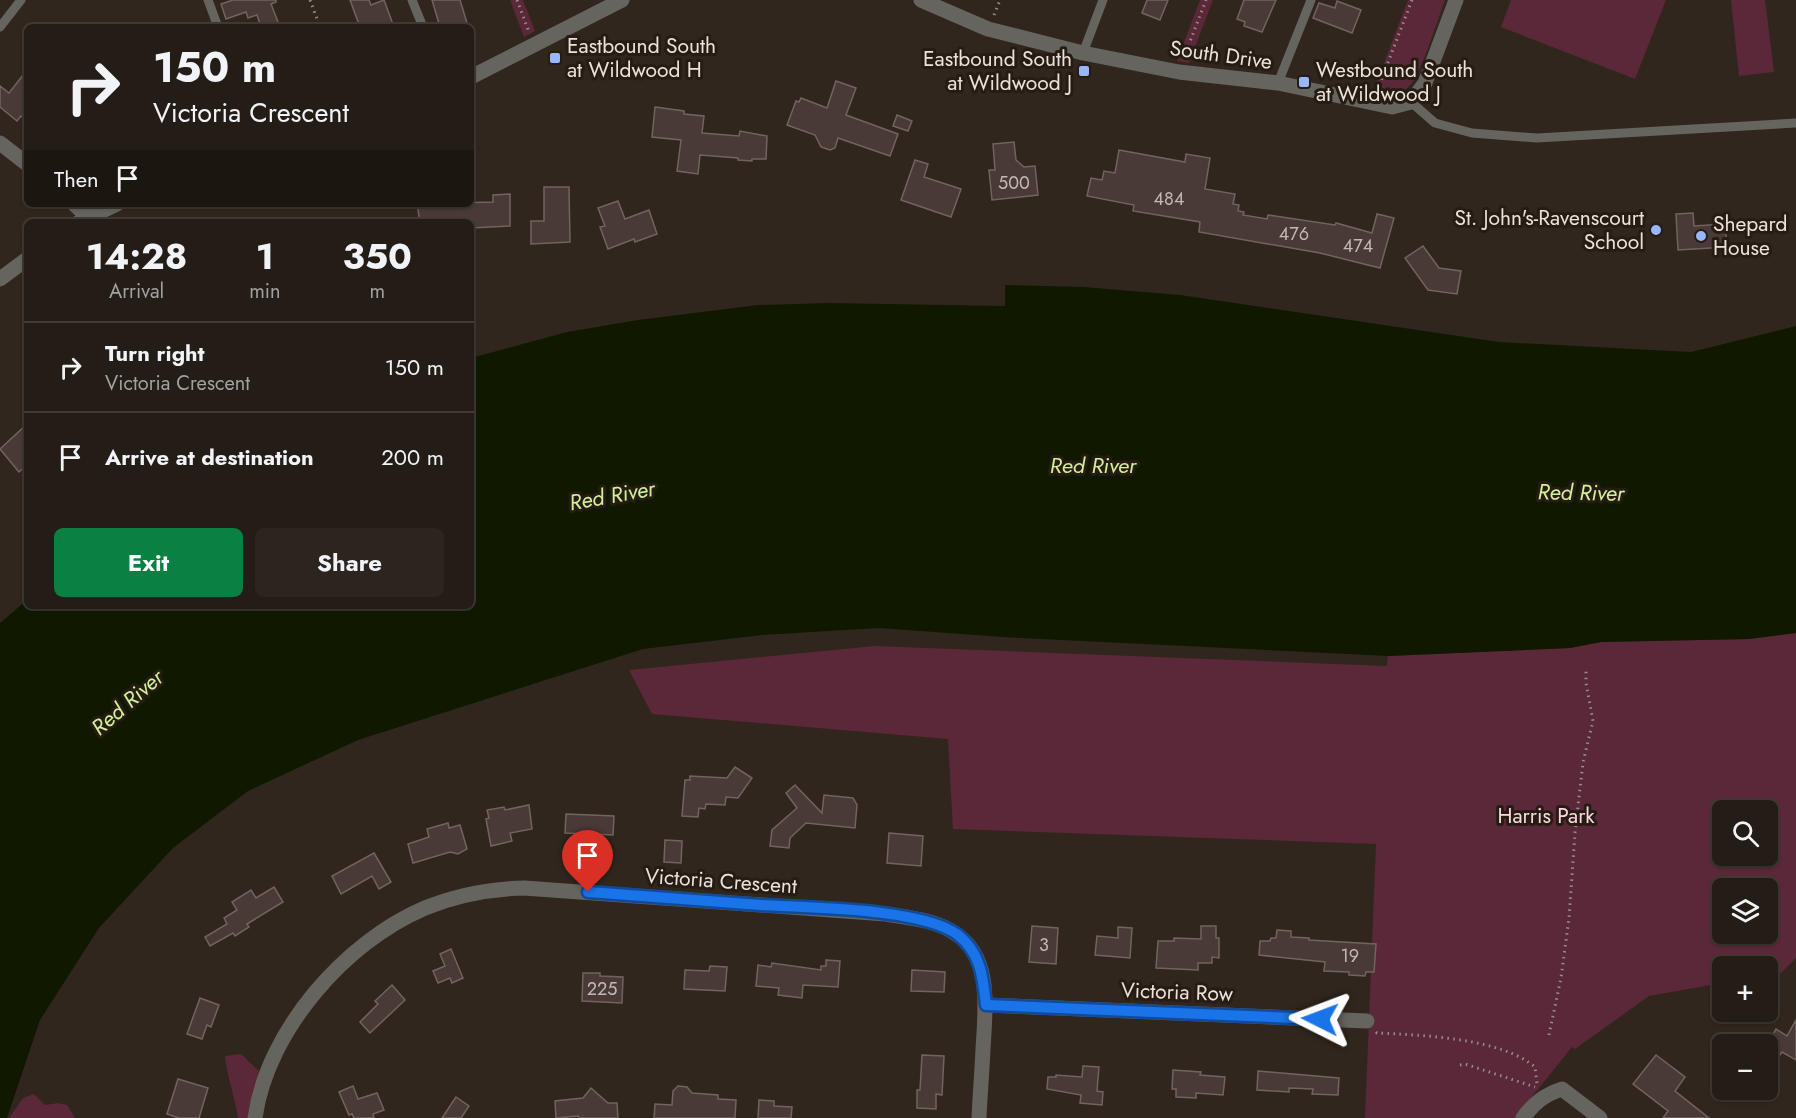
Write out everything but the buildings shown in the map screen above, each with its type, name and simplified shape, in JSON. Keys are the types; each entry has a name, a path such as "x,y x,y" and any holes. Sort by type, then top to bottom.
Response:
{"street":[{"path":"474,75 622,0"},
{"name":"South Drive","path":"921,0 988,29 1083,53 1179,72 1278,83 1392,107 1411,102"},
{"path":"1411,102 1425,83 1456,0"},
{"path":"0,142 24,162"},
{"path":"84,219 110,207"},
{"path":"0,279 24,261"},
{"name":"Victoria Crescent","path":"255,1118 261,1089 293,1020 306,1002 343,963 395,925 423,909 472,893 497,888 876,913 920,919 941,925 957,934 970,946 978,959 983,976 986,1005 978,1118"},
{"name":"Victoria Row","path":"986,1005 1367,1021"},
{"path":"1523,1118 1533,1104 1546,1094 1562,1089 1600,1118"}],"lane":[{"path":"0,27 21,0"},
{"path":"208,0 217,24"},
{"path":"412,0 422,24"},
{"path":"1083,53 1103,0"},
{"path":"1278,83 1311,0"},
{"path":"1411,102 1436,123 1472,133 1537,138 1796,123"}],"path":[{"path":"310,0 319,24"},
{"path":"517,0 534,45"},
{"path":"1179,72 1206,0"},
{"path":"1372,104 1412,0"},
{"path":"1549,1035 1561,978 1569,918 1583,762 1593,721 1586,683 1586,669"},
{"path":"1367,1021 1377,1033 1443,1036 1493,1048 1525,1059 1535,1067 1538,1088 1465,1064 1460,1065"}],"green space":[{"path":"510,0 523,0 535,31 524,37"},
{"path":"1200,0 1213,0 1189,63 1177,61"},
{"path":"1408,0 1445,0 1425,56 1411,84 1403,91 1393,95 1372,95"},
{"path":"1511,0 1666,0 1635,79 1501,27"},
{"path":"1731,0 1765,0 1774,72 1739,76"},
{"name":"Harris Park","path":"1796,633 1796,958 1778,973 1778,956 1712,956 1712,985 1649,996 1575,1049 1572,1047 1515,1118 1365,1118 1376,844 953,829 948,739 652,714 629,670 875,646 1387,666 1388,656 1570,648 1601,642 1749,639"},
{"path":"241,1054 259,1071 251,1118 238,1118 226,1064 225,1056"},
{"path":"34,1094 45,1105 58,1103 67,1105 75,1118 9,1118 23,1098"}],"water":[{"name":"Red River","path":"1005,285 1084,287 1180,295 1499,342 1691,352 1796,326 1796,633 1749,639 1601,642 1570,648 1388,656 1003,637 879,628 762,635 643,649 358,740 248,791 173,848 99,928 40,1020 7,1118 0,1118 0,623 24,603 24,609 474,609 474,357 567,332 638,320 758,305 829,303 1005,306"}],"place":[{"name":"Eastbound South at Wildwood H","path":"555,58"},
{"name":"Eastbound South at Wildwood J","path":"1084,71"},
{"name":"Westbound South at Wildwood J","path":"1304,82"},
{"name":"St. John's-Ravenscourt School","path":"1656,230"},
{"name":"Shepard House","path":"1701,236"}],"route":[{"path":"588,892 886,914 920,919 941,925 957,934 970,946 978,959 983,976 986,1005 1320,1019"}]}
